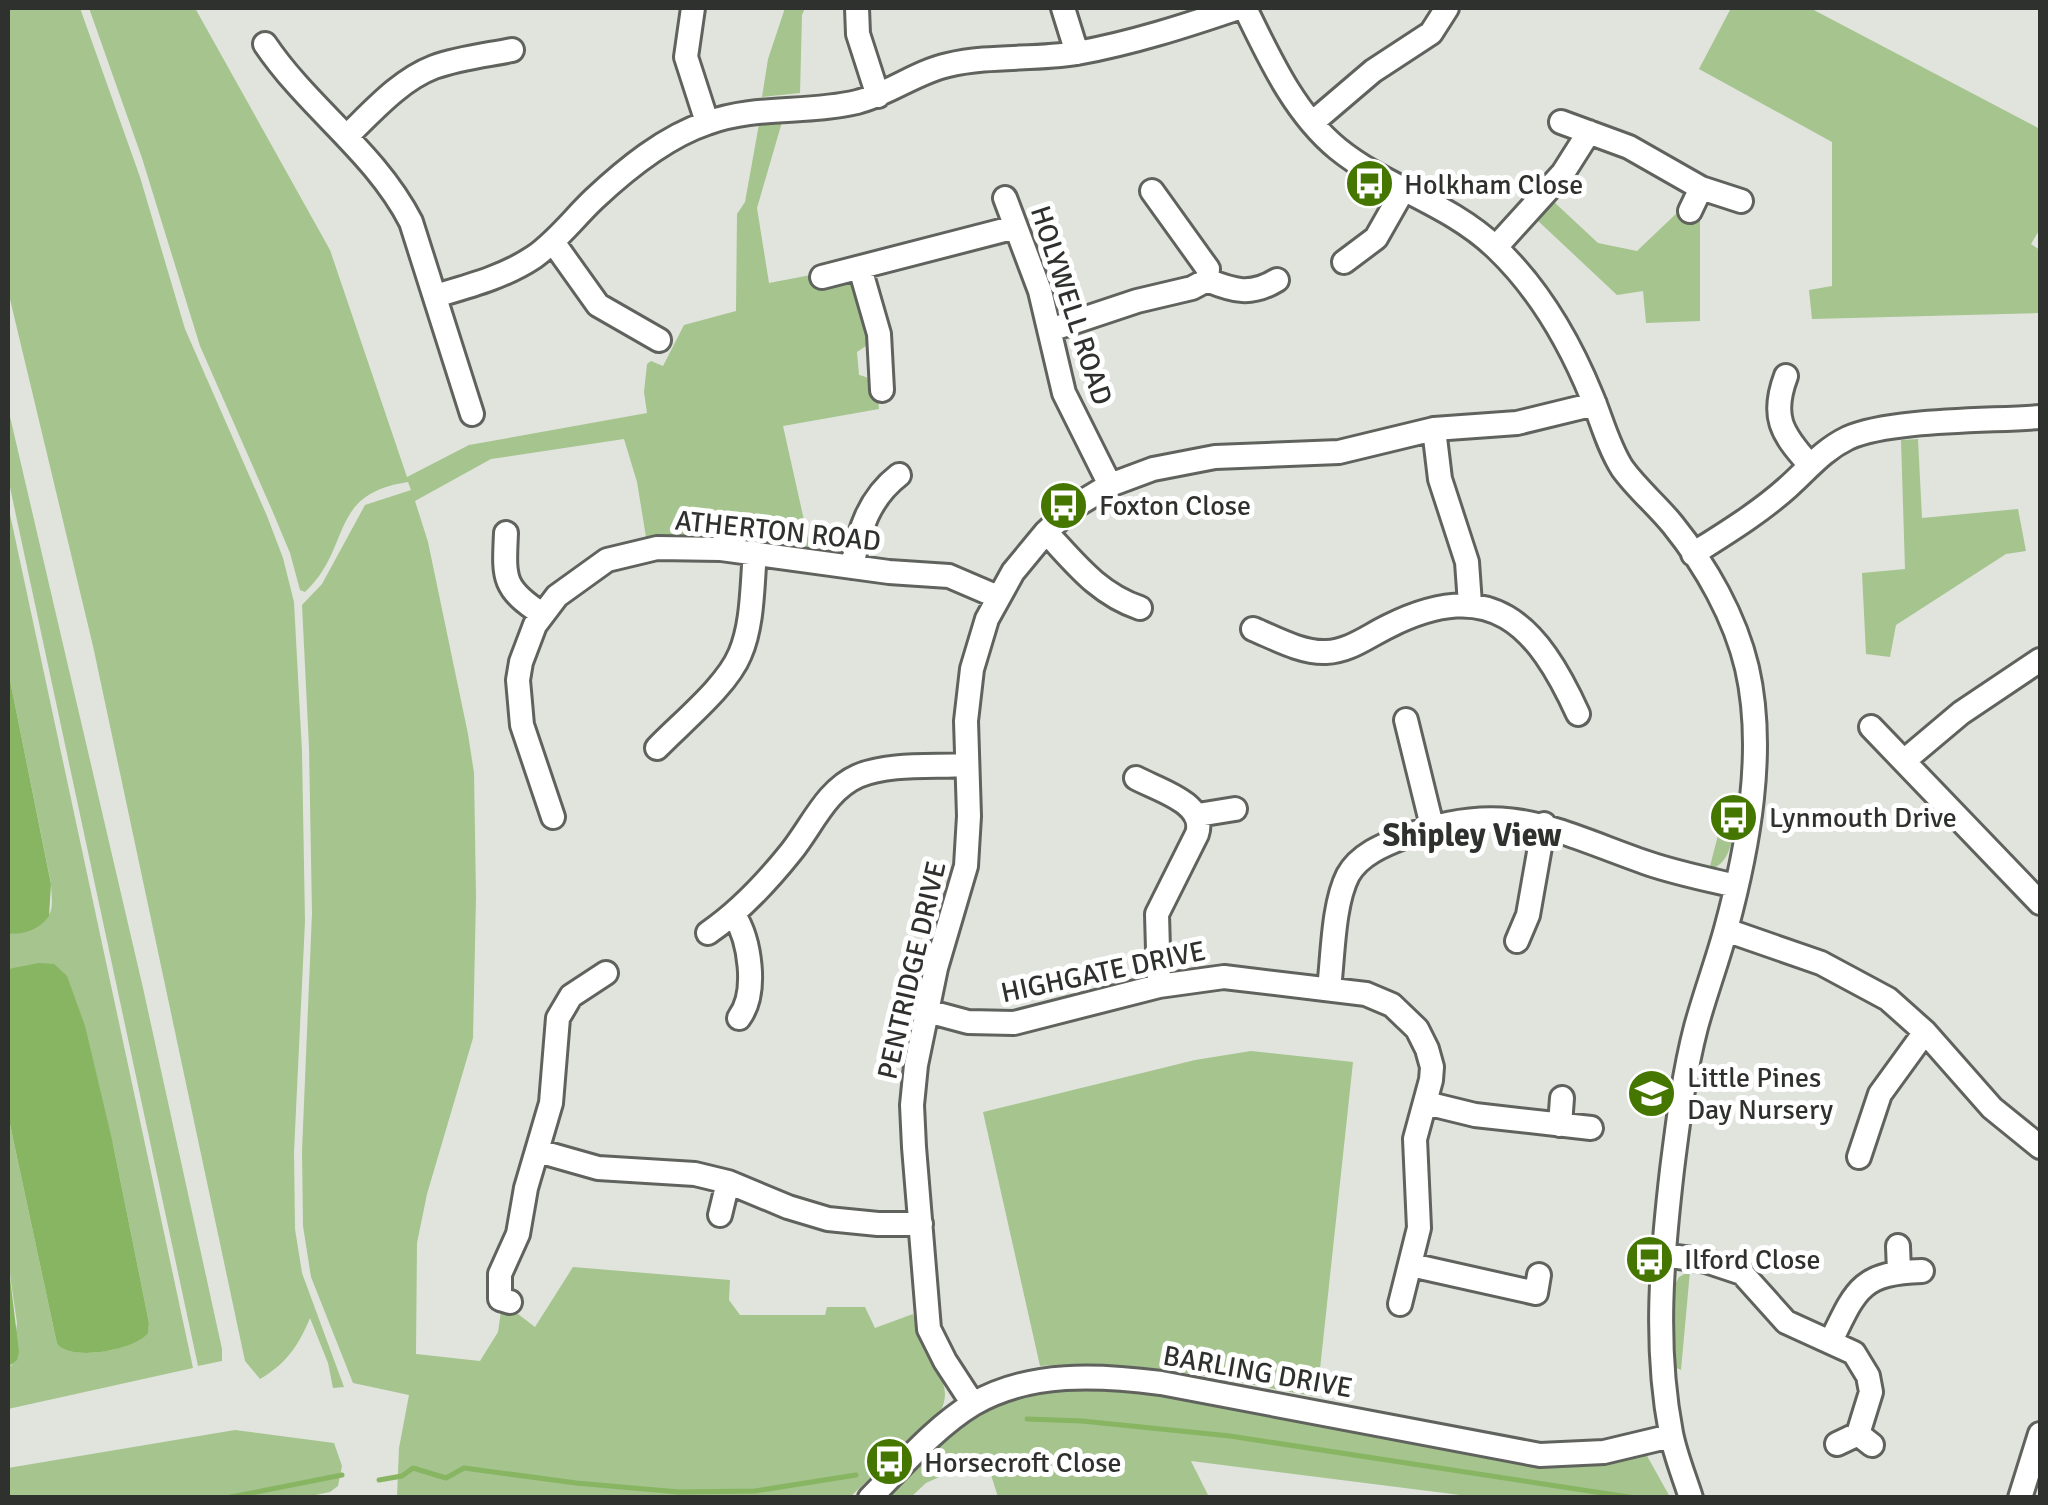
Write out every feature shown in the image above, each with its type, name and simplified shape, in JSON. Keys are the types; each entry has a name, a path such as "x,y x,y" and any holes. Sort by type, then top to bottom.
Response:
{"street":[{"path":"693,8 686,56 708,122"},
{"path":"857,8 862,50 878,96"},
{"path":"1063,8 1077,52"},
{"path":"435,296 506,273 553,242 594,199 655,150 708,122 740,113 831,107 878,96 922,74 954,64 1077,52 1175,29 1241,8 1275,70 1312,122 1339,150 1466,224 1496,247 1520,272 1553,320 1622,467 1672,523 1693,554 1727,612 1748,673 1753,764 1736,886 1695,1029 1676,1141 1664,1255 1660,1336 1671,1436 1691,1498"},
{"path":"1312,122 1373,71 1420,43 1441,22 1447,8"},
{"path":"265,44 286,75 347,136 400,199 412,222 435,296 450,385 472,414"},
{"path":"347,136 422,72 447,63 512,51"},
{"path":"267,90 286,75"},
{"path":"1561,122 1650,156 1701,188 1742,201"},
{"path":"1496,247 1563,174 1589,132"},
{"path":"1344,262 1376,238 1405,187"},
{"path":"1690,211 1701,188"},
{"path":"1152,191 1208,269 1207,280"},
{"name":"HOLYWELL ROAD","path":"1005,198 1040,291 1064,393 1110,485"},
{"path":"822,278 1016,227"},
{"path":"553,242 598,305 659,342"},
{"path":"860,268 880,334 872,362 882,390"},
{"path":"1207,280 1248,292 1277,280"},
{"path":"1050,330 1137,301 1192,288 1207,280"},
{"path":"1754,388 1782,387 1776,408 1783,429 1809,464"},
{"name":"PENTRIDGE DRIVE","path":"973,1404 929,1329 912,1105 927,1012 966,866 966,721 972,670 986,619 1013,572 1072,508 1137,474 1184,462 1338,452 1434,429 1517,423 1594,404"},
{"path":"1693,554 1752,515 1791,485 1809,464 1847,439 1904,426 2040,418"},
{"path":"1434,429 1443,492 1467,562 1470,604"},
{"path":"852,567 870,507 886,485 900,475"},
{"path":"1046,532 1096,586 1140,608"},
{"path":"506,533 504,570 510,588 542,614"},
{"name":"ATHERTON ROAD","path":"551,818 518,700 521,662 542,614 571,584 598,565 621,555 680,547 755,553 949,576 998,597"},
{"path":"658,748 685,701 733,669 740,657 748,624 755,553"},
{"path":"1252,630 1310,652 1348,648 1411,616 1470,604 1517,623 1562,653 1578,714"},
{"path":"1300,675 1310,652"},
{"path":"1904,761 2034,655"},
{"path":"1871,727 2035,889"},
{"path":"1402,737 1432,826"},
{"path":"708,933 734,915 846,782 875,771 966,766"},
{"path":"1136,778 1183,802 1198,816 1199,828 1157,914 1159,986"},
{"path":"1198,816 1235,808"},
{"path":"1329,989 1342,892 1353,867 1389,842 1432,826 1473,818 1544,824 1670,871 1736,886"},
{"path":"1528,934 1544,824"},
{"path":"734,915 744,935 750,990 741,1019"},
{"path":"1726,930 1847,975 1888,999 1925,1032 1992,1108 2040,1147"},
{"path":"510,1302 500,1299 500,1274 518,1234 526,1188 553,1092 553,1005 606,973"},
{"name":"HIGHGATE DRIVE","path":"927,1012 968,1022 1002,1024 1062,1013 1159,986 1224,977 1329,989 1384,1000 1417,1029 1432,1067 1416,1139 1419,1228 1400,1304"},
{"path":"1860,1157 1857,1125 1925,1032"},
{"path":"1560,1125 1562,1098"},
{"path":"1426,1103 1475,1115 1591,1128"},
{"path":"538,1151 598,1168 696,1174 828,1219 921,1224"},
{"path":"720,1215 728,1182"},
{"path":"1831,1341 1850,1304 1868,1282 1887,1273 1911,1272 1898,1246"},
{"path":"1664,1255 1706,1261 1742,1273 1786,1322 1854,1353 1868,1376 1870,1392 1855,1441"},
{"path":"1411,1265 1536,1293 1539,1275"},
{"name":"BARLING DRIVE","path":"870,1498 940,1430 973,1404 1029,1382 1054,1378 1161,1383 1540,1456 1604,1452 1671,1436"},
{"path":"2020,1498 2040,1434"}],"shaded area":[{"path":"8,8 80,8 140,177 185,329 267,516 294,602 305,921 294,1152 295,1229 302,1273 344,1387 333,1388 328,1363 310,1318 291,1353 260,1379 245,1361 93,646 8,291"},
{"path":"89,8 195,8 330,250 407,477 469,445 647,413 647,364 651,361 663,366 684,325 736,311 737,214 745,202 759,124 782,122 757,208 769,283 816,274 855,285 871,337 857,352 859,375 873,383 879,409 783,426 810,547 679,535 646,537 637,482 624,439 491,459 415,501 428,542 468,734 474,773 476,897 473,1038 427,1194 417,1243 416,1354 480,1361 498,1332 501,1311 518,1314 535,1327 573,1267 730,1280 729,1300 740,1315 825,1315 827,1307 865,1307 875,1328 913,1314 923,1346 944,1387 943,1404 939,1414 850,1497 397,1497 399,1448 409,1395 353,1383 311,1277 303,1226 302,1151 312,913 302,605 322,584 365,505 411,490 408,482 382,488 364,498 352,510 320,575 305,592 300,590 290,553 200,346 142,158"},
{"path":"785,8 805,8 800,93 762,97 768,59"},
{"path":"1731,8 1810,8 2040,129 2040,229 2031,244 2040,250 2040,313 1812,319 1809,290 1832,286 1832,142 1699,69"},
{"path":"1553,201 1598,243 1637,251 1680,210 1700,217 1700,321 1646,323 1643,291 1617,295 1536,219"},
{"path":"8,408 143,988 222,1361 198,1366 8,478"},
{"path":"1918,439 1922,518 2018,509 2026,551 2006,554 1896,625 1890,657 1866,654 1862,573 1905,569 1901,440"},
{"path":"8,505 193,1368 8,1409 8,1367 12,1365 17,1323 8,1261 8,1115 57,1344 76,1352 103,1352 141,1338 148,1332 149,1323 113,1144 53,964 8,969 8,934 39,924 49,915 52,900 8,670"},
{"path":"8,670 51,884 49,916 45,921 31,930 8,934"},
{"path":"1725,808 1734,811 1731,844 1722,862 1709,870"},
{"path":"54,964 67,976 85,1026 149,1323 148,1333 141,1339 103,1352 75,1352 57,1344 8,1115 8,969"},
{"path":"1251,1051 1353,1062 1317,1397 1145,1368 1040,1366 983,1112 1195,1060"},
{"path":"8,1261 19,1352 17,1360 8,1367"},
{"path":"1690,1271 1681,1370 1672,1362 1673,1288 1679,1277"},
{"path":"1117,1388 1590,1463 1646,1454 1670,1497 1476,1497 1191,1461 1209,1497 998,1497 985,1456 926,1483 911,1497 890,1497 890,1491 942,1442 1000,1403 1046,1389"},
{"path":"235,1430 334,1443 342,1466 338,1486 330,1492 301,1498 8,1497 8,1468"}],"waterway":[{"path":"1027,1419 1230,1436 1635,1498"},
{"path":"379,1480 402,1476 413,1468 446,1478 464,1468 679,1492 755,1491 856,1475"},
{"path":"226,1498 342,1475"}],"place":[{"name":"Holkham Close","path":"1369,184"},
{"name":"Foxton Close","path":"1064,505"},
{"name":"Lynmouth Drive","path":"1734,817"},
{"name":"Little Pines Day Nursery","path":"1652,1093"},
{"name":"Ilford Close","path":"1649,1259"},
{"name":"Horsecroft Close","path":"889,1462"}],"district":[{"name":"Shipley View","path":"1472,835"}]}
